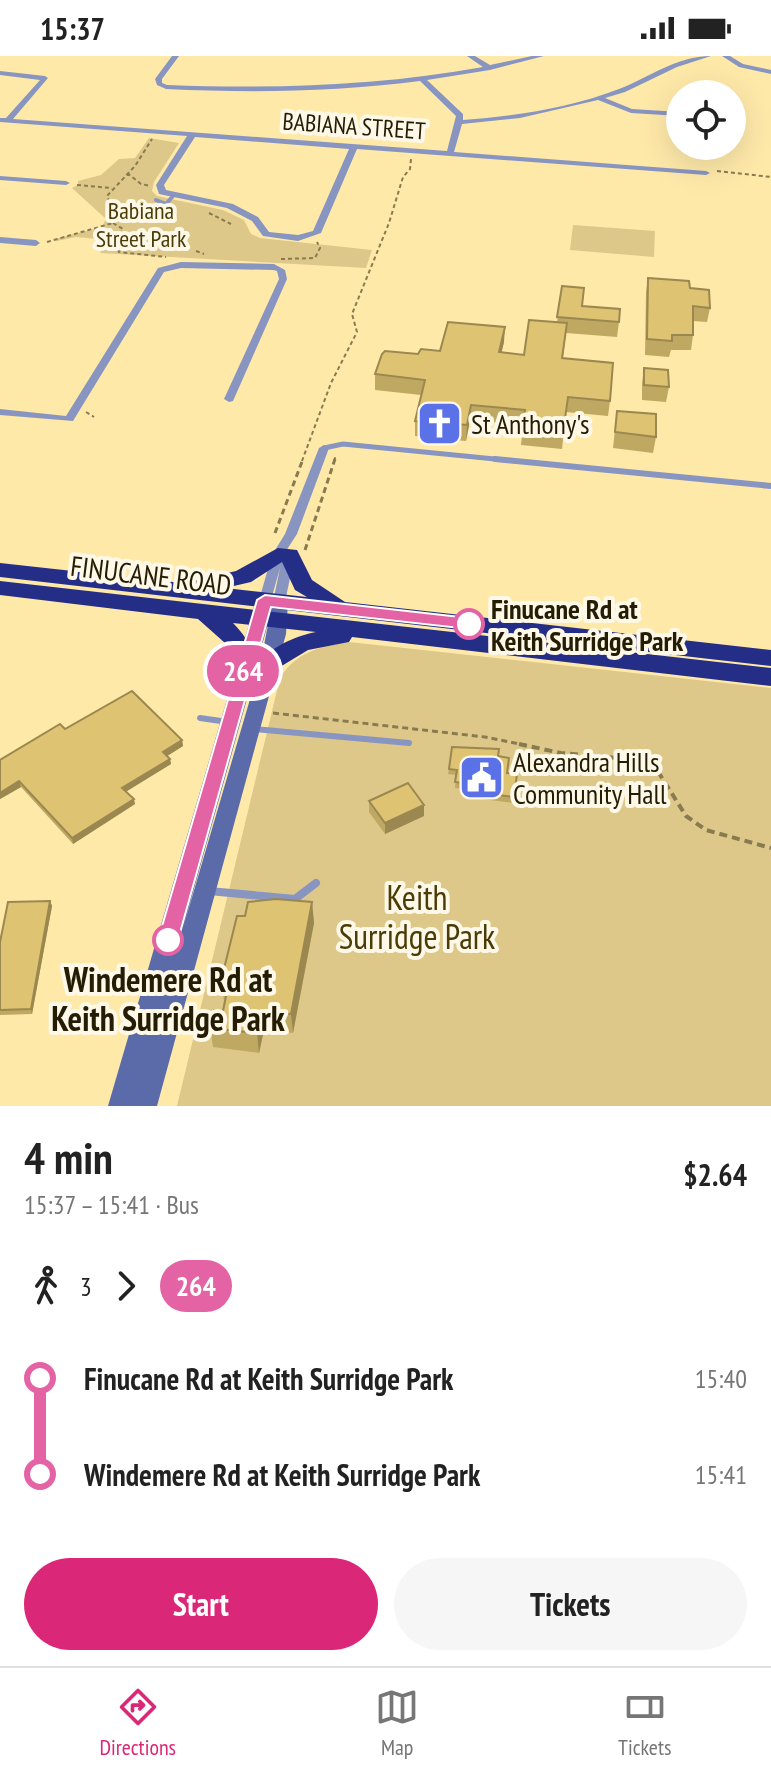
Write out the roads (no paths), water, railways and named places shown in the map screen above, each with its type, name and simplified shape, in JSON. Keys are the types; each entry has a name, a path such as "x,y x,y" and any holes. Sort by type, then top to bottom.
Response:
{"highway":[{"path":"176,590 243,577 257,571 287,549 303,585 344,609"},
{"name":"FINUCANE ROAD","path":"0,570 176,590 378,632 771,677"},
{"name":"FINUCANE ROAD","path":"0,588 204,611 344,609 771,658"},
{"path":"204,611 230,630 242,652 243,672"},
{"path":"270,665 302,643 378,632"}],"main road":[{"path":"121,1106 194,890 245,721 270,665 270,610"},
{"path":"245,721 243,672 270,610"},
{"path":"144,1106 194,890"}],"street":[{"path":"176,56 158,79 159,84 218,90 273,90 422,79 541,56"},
{"path":"470,56 490,68"},
{"path":"458,122 519,115 598,98 689,60 708,56"},
{"path":"725,56 741,66 771,72"},
{"path":"0,73 45,78 4,119"},
{"path":"422,79 458,112 450,153"},
{"path":"598,98 631,111 666,113"},
{"name":"BABIANA STREET","path":"4,119 23,123 706,173"},
{"path":"192,135 159,186 162,192 230,206 255,219 266,234 310,237 317,233 354,146"},
{"path":"0,178 66,183"},
{"path":"0,240 36,243"},
{"path":"0,412 69,419 161,270 181,265 274,267 281,270 283,279 229,399"},
{"path":"270,610 287,549 324,448"}],"lane":[{"path":"156,200 166,204 173,196"},
{"path":"324,448 343,444 771,486"},
{"path":"200,718 409,743"},
{"path":"194,890 295,899 316,883"}],"place":[{"name":"St Anthony's","path":"440,423"},
{"name":"Finucane Rd at Keith Surridge Park","path":"469,624"},
{"name":"Alexandra Hills Community Hall","path":"482,777"},
{"name":"Windemere Rd at Keith Surridge Park","path":"168,940"}],"park label":[{"name":"Babiana Street Park","path":"141,224"},
{"name":"Keith Surridge Park","path":"417,916"}]}
